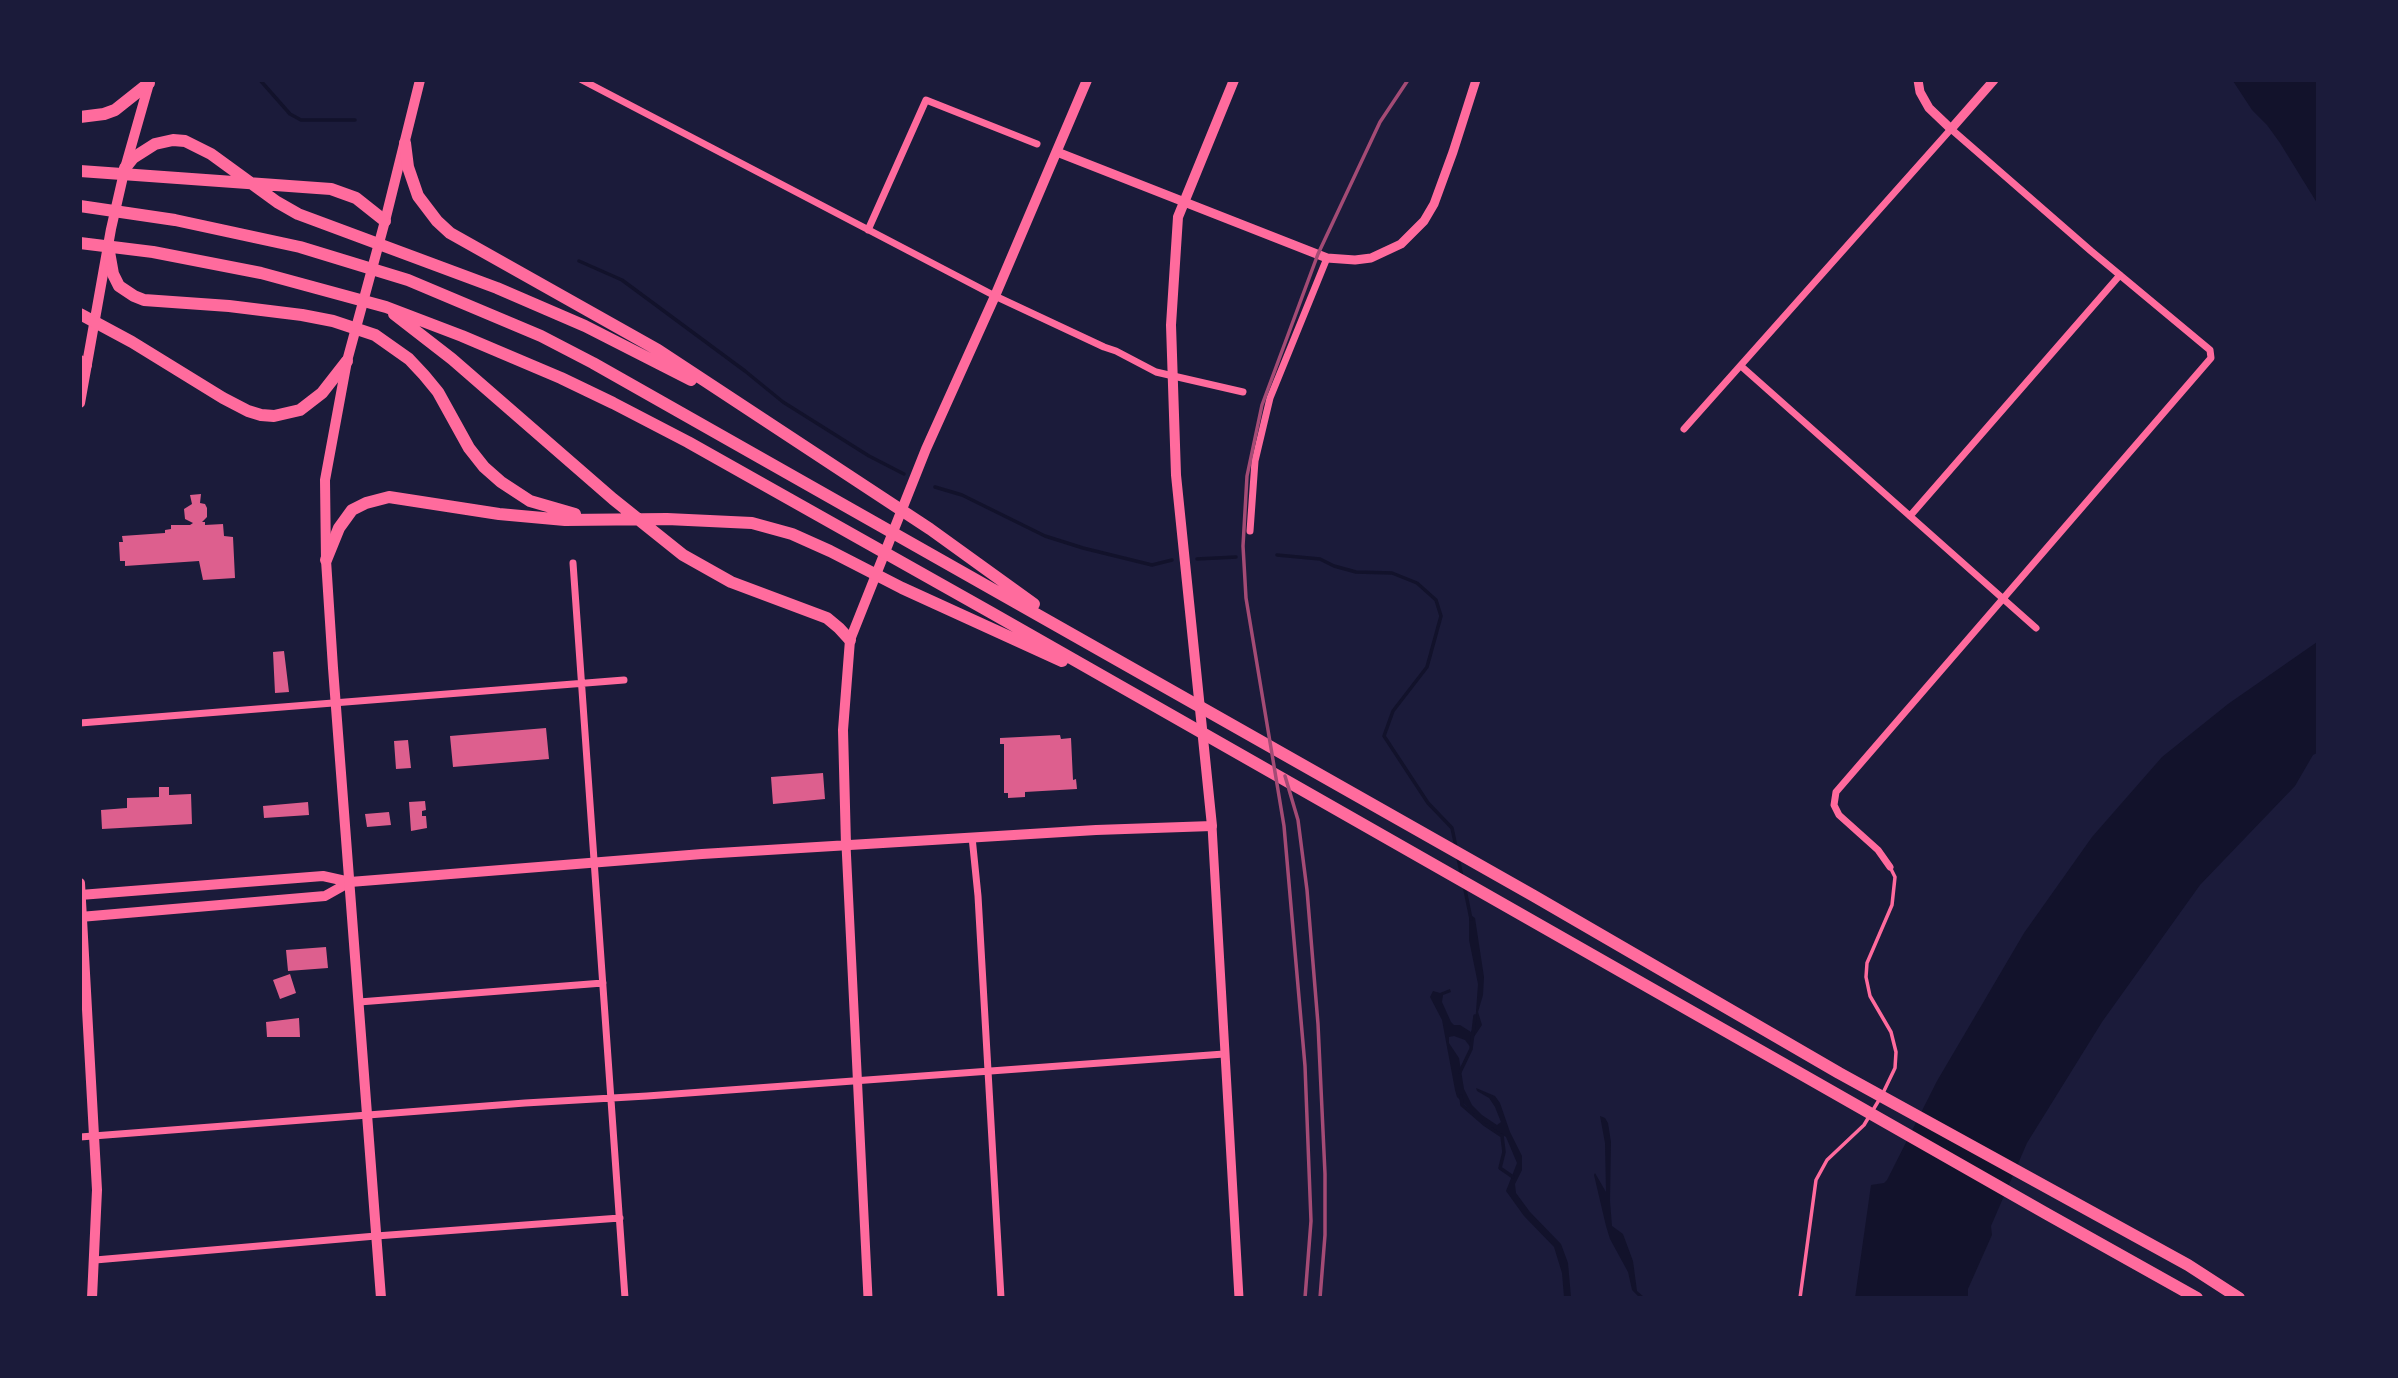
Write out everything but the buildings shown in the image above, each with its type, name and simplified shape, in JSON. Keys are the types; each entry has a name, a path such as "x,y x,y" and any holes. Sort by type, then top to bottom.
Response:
{"highway":[{"path":"80,117 116,110 149,82"},
{"path":"125,168 143,151 164,141 185,141 197,146 298,214 497,288 585,326 756,415"},
{"path":"405,143 408,167 418,196 450,233 658,350 930,529 1082,639"},
{"path":"83,171 331,189 356,198 385,220"},
{"path":"86,207 243,233 300,247 408,280 541,336 593,362 1869,1089 2188,1265 2239,1297"},
{"path":"83,244 153,252 261,273 328,290 386,307 561,377 688,442 2197,1297"},
{"path":"108,246 113,274 119,286 144,300 302,315 333,321 375,335 409,359 425,375 438,392 469,448 501,482 519,496 548,508 607,518"},
{"path":"386,307 452,359 674,549 731,582 827,618 850,640"},
{"path":"80,314 132,342 235,405 248,411 274,416 290,414 309,405 347,361"},
{"path":"326,560 345,518 352,510 376,499 402,498 488,513 551,519 667,519 752,523 792,534 902,588 1134,694"}],"main road":[{"path":"381,1297 326,560 325,480 347,361 420,80"},
{"path":"846,845 843,730 850,640 926,449 1087,80"},
{"path":"81,895 323,876 350,882 846,845 1212,826 1177,475 1171,325 1178,216 1234,80"},
{"path":"81,401 83,363 125,168 149,82"},
{"path":"82,917 325,896 350,882"},
{"path":"80,883 95,1137 95,1261 92,1297"}],"street":[{"path":"582,80 995,296 1156,372 1243,392"},
{"path":"1057,152 1326,258 1371,258 1389,251 1415,233 1434,204 1476,80"},
{"path":"1890,867 1878,850 1839,815 1834,805 1836,792 2211,358 2210,349 1951,129 1929,108 1920,92 1918,80"},
{"path":"1684,429 1992,82"},
{"path":"868,230 926,100 1037,144"},
{"path":"1250,531 1255,461 1270,398 1326,258"},
{"path":"1910,516 2120,275"},
{"path":"1741,366 2036,628"},
{"path":"573,562 625,1297"},
{"path":"80,723 624,680"},
{"path":"1212,826 1239,1297"},
{"path":"972,837 1001,1297"},
{"path":"846,845 868,1297"},
{"path":"359,1002 603,984"},
{"path":"80,1137 1224,1054"},
{"path":"95,1261 620,1218"}],"lane":[{"path":"1800,1297 1816,1180 1827,1160 1864,1125 1888,1086 1896,1061 1891,1032 1870,996 1866,977 1867,963 1892,905 1895,877 1890,867"}],"shaded area":[{"path":"2233,81 2317,81 2317,203 2280,143 2252,110"},
{"path":"2317,642 2317,753 2313,755 2295,786 2200,885 2102,1022 2027,1143 1991,1226 1992,1235 1968,1289 1968,1297 1855,1298 1871,1185 1887,1180 1937,1081 2024,933 2092,837 2162,757 2228,704"},
{"path":"1469,914 1475,918 1484,977 1478,1012 1482,1025 1472,1040 1471,1048 1465,1040 1454,1036 1449,1037 1449,1043 1459,1058 1464,1089 1472,1105 1497,1125 1501,1122 1495,1107 1489,1098 1476,1088 1495,1096 1500,1103 1522,1156 1522,1170 1515,1184 1516,1193 1561,1244 1568,1263 1571,1297 1564,1297 1562,1273 1554,1247 1524,1216 1506,1191 1517,1163 1506,1137 1482,1122 1457,1097 1442,1020 1430,997 1433,991 1440,993 1450,989 1451,992 1443,995 1442,1002 1451,1022 1471,1032 1475,1025 1478,984 1469,940"},
{"path":"1600,1116 1608,1123 1611,1142 1612,1226 1623,1234 1633,1261 1637,1291 1644,1297 1639,1297 1632,1290 1628,1272 1606,1226 1594,1175 1595,1173 1606,1192 1605,1143"}],"waterway":[{"path":"260,80 290,114 301,120 355,120"},
{"path":"579,261 622,280 783,402 869,456 904,474"},
{"path":"935,487 962,495 1045,536 1083,548 1152,565 1172,560"},
{"path":"1277,555 1320,559 1356,572 1392,573 1417,583 1436,600 1441,616 1427,667 1393,711 1384,736 1428,803 1452,828 1456,847"},
{"path":"1197,559 1236,557"},
{"path":"1458,858 1462,877"},
{"path":"1464,885 1471,919"},
{"path":"1460,1072 1471,1049 1475,1016"},
{"path":"1461,1096 1462,1105 1502,1136 1504,1152 1500,1168 1513,1177"}],"railway":[{"path":"1305,1298 1311,1221 1305,1066 1284,826 1246,598 1243,546 1247,476 1262,405 1318,254 1380,122 1408,80"},
{"path":"1285,776 1298,820 1307,890 1318,1024 1325,1174 1325,1235 1320,1298"}]}
